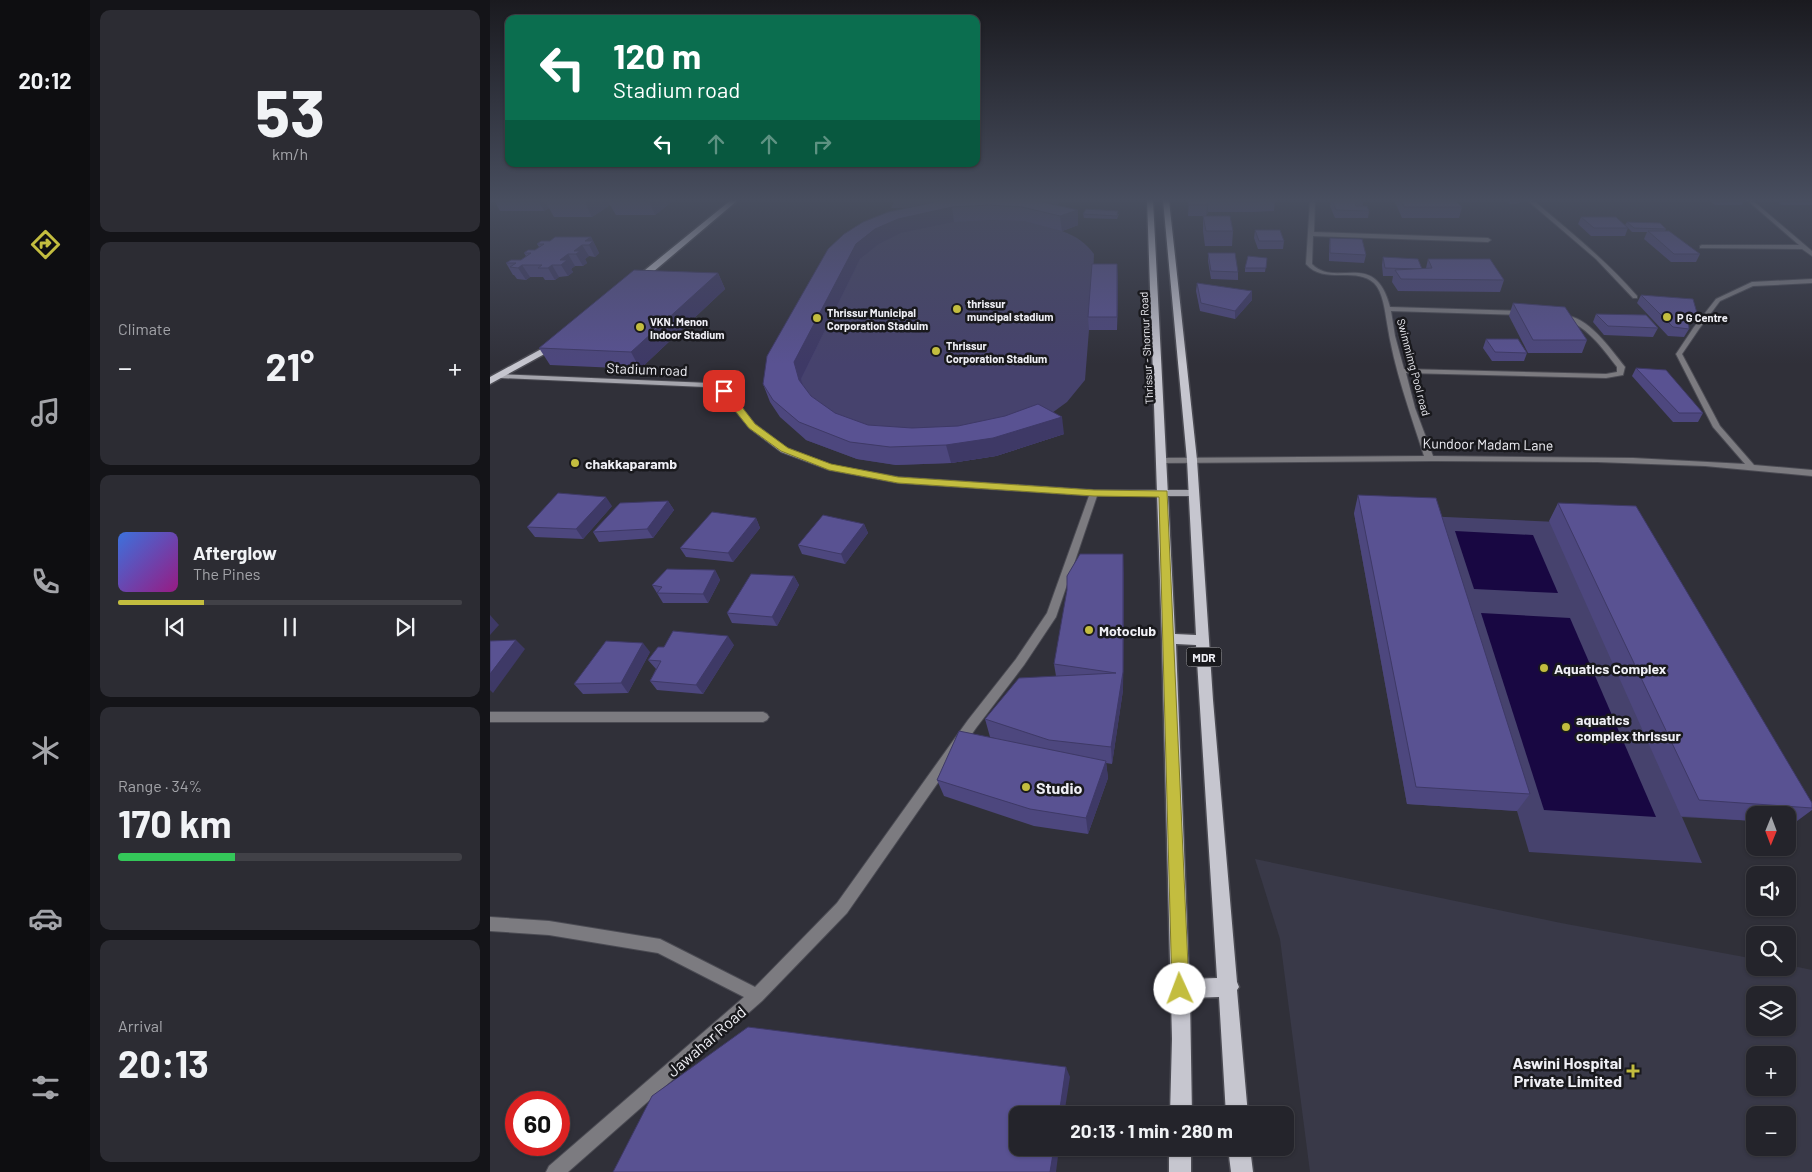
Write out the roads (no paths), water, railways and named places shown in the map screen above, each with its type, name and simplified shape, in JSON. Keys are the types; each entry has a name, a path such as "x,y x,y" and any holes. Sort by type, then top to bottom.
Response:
{"main road":[{"path":"629,287 668,255"},
{"name":"Thrissur - Shornur Road","path":"1153,255 1164,494"},
{"name":"MDR","path":"1171,255 1192,460 1236,1106"},
{"path":"500,376 567,337"},
{"name":"Stadium road","path":"490,380 500,376 619,383 706,385 724,391 752,426 784,450 829,467 898,480 1094,493 1194,493"},
{"name":"MDR","path":"1164,494 1180,989 1181,1106"},
{"path":"1169,639 1203,640"},
{"path":"1180,989 1228,987"},
{"path":"1180,1156 1180,1172"},
{"path":"1240,1156 1242,1172"}],"street":[{"name":"Swimmimg Pool road","path":"1310,255 1309,264 1311,268 1319,272 1360,274 1372,278 1378,284 1388,308 1392,337 1403,371 1407,392 1429,457"},
{"path":"1592,255 1636,297"},
{"path":"1752,467 1716,427 1679,354 1718,300 1752,284 1812,281"},
{"path":"1388,308 1529,313"},
{"path":"1403,371 1606,376 1620,373 1621,367 1592,332 1568,317 1554,315"},
{"name":"Kundoor Madam Lane","path":"1163,460 1429,457 1630,460 1752,467 1812,473"},
{"path":"757,996 842,908 972,724 1020,662 1052,614 1094,493"},
{"path":"490,717 763,717"},
{"name":"Jawahar Road","path":"490,924 549,928 660,946 757,996 555,1172"}],"place":[{"name":"thrissur muncipal stadium","path":"957,309"},
{"name":"P G Centre","path":"1667,317"},
{"name":"Thrissur Municipal Corporation Staduim","path":"817,318"},
{"name":"VKN. Menon Indoor Stadium","path":"640,327"},
{"name":"Thrissur Corporation Stadium","path":"936,351"},
{"name":"chakkaparamb","path":"575,463"},
{"name":"Motoclub","path":"1089,630"},
{"name":"Aquatics Complex","path":"1544,668"},
{"name":"aquatics complex thrissur","path":"1566,727"},
{"name":"Studio","path":"1026,787"},
{"name":"Aswini Hospital Private Limited","path":"1633,1071"}]}
